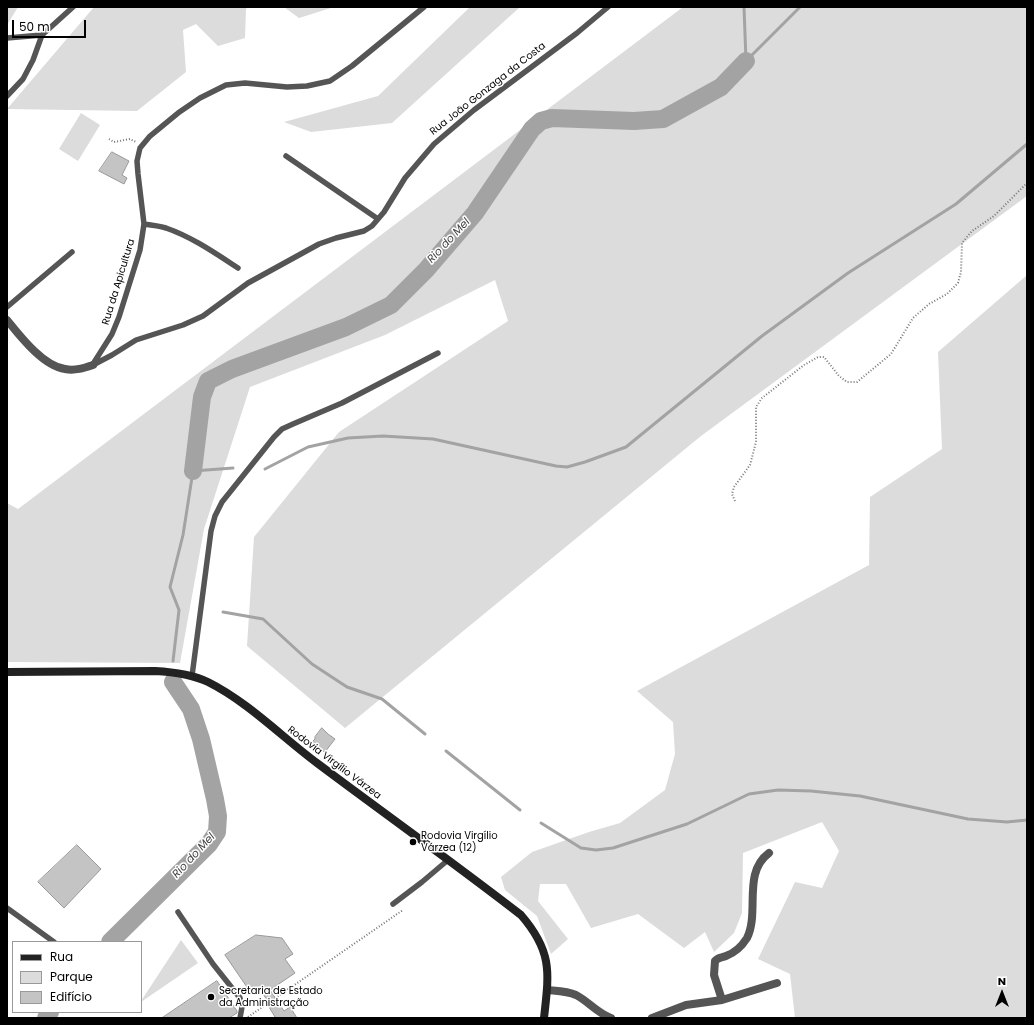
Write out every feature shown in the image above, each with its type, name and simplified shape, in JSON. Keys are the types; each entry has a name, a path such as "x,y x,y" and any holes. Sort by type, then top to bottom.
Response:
{"main road":[{"name":"Rodovia Virgílio Várzea","path":"7,672 172,672 192,676 226,692 315,762 521,915 538,936 544,949 547,962 547,990 544,1018"}],"street":[{"name":"Rua João Gonzaga da Costa","path":"7,320 35,351 53,365 66,370 75,370 93,365"},
{"path":"722,1000 714,975 715,961 736,951 746,939 751,927 755,870 762,858 769,853"},
{"path":"652,1018 686,1005 722,1000 777,983"},
{"path":"547,990 563,991 577,995 601,1013 611,1018"}],"lane":[{"path":"7,96 23,79 33,60 42,35 73,7"},
{"name":"Rua da Apicultura","path":"93,365 112,334 139,255 144,224 137,166 142,146 155,130 200,98 226,85 245,83 287,87 307,86 330,81 352,66 424,7"},
{"name":"Rua João Gonzaga da Costa","path":"93,365 136,340 203,316 238,289 319,244 364,231 378,219 405,178 434,144 489,98 577,33 608,7"},
{"path":"7,38 42,35"},
{"path":"286,156 378,219"},
{"path":"144,224 166,228 184,236 200,244 238,268"},
{"path":"7,307 72,252"},
{"path":"192,676 211,531 215,516 222,502 282,429 342,403 438,353"},
{"path":"393,904 448,860"},
{"path":"7,908 53,941"},
{"path":"178,912 213,964 240,998 242,1007 240,1018"}],"path":[{"path":"109,139 114,142 130,139 142,146"},
{"path":"735,502 732,494 734,487 750,465 756,442 756,408 762,398 804,365 818,357 824,357 839,376 847,382 857,382 891,354 913,318 929,304 947,294 958,283 961,272 962,244 972,231 994,216 1027,184"},
{"path":"247,1018 403,910"}],"green space":[{"path":"7,7 18,7 7,25"},
{"path":"94,7 248,7 246,9 245,38 218,46 196,24 183,30 186,72 137,111 7,109"},
{"path":"284,7 334,7 299,18"},
{"path":"470,7 520,7 392,123 311,132 284,122 378,96"},
{"path":"683,7 1027,7 1027,196 701,436 345,728 247,646 254,537 339,432 508,321 495,280 385,335 250,387 204,529 180,663 7,662 7,503 18,509"},
{"path":"81,113 100,125 78,161 59,149"},
{"path":"1027,275 1027,1018 795,1018 790,974 758,959 795,882 822,888 839,851 822,822 743,853 742,913 734,933 714,952 705,932 684,948 638,914 591,928 566,884 540,884 538,901 568,939 551,954 537,916 505,890 501,877 532,852 620,823 665,790 675,754 673,722 637,691 869,565 870,497 942,449 938,352"},
{"path":"181,940 198,963 142,1001"}],"building":[{"path":"112,152 129,161 122,175 127,178 124,184 99,171"},
{"path":"322,728 335,739 325,752 312,742"},
{"path":"77,845 101,869 64,908 38,882"},
{"path":"256,935 282,938 293,954 285,959 295,973 270,990 284,1011 290,1007 297,1018 273,1018 275,1017 269,1007 271,1006 259,988 251,993 225,955"},
{"name":"Secretaria de Estado da Administração","path":"217,981 237,1013 229,1018 162,1018"}],"waterway":[{"path":"744,7 746,61"},
{"path":"746,61 800,7"},
{"name":"Rio do Mel","path":"193,471 202,397 208,381 232,369 346,327 391,305 426,270 475,213 532,129 541,121 552,118 634,121 663,119 721,87 746,61"},
{"path":"265,469 308,447 348,438 383,436 433,439 556,466 567,467 626,447 762,336 848,273 956,204 1027,144"},
{"path":"173,661 179,610 170,587 183,535 193,471 233,468"},
{"path":"223,612 263,619 312,664 347,687 382,699 425,734"},
{"name":"Rio do Mel","path":"111,941 209,844 217,832 218,816 201,739 191,709 173,682"},
{"path":"446,751 520,810"},
{"path":"541,823 581,848 596,850 613,848 687,824 749,794 778,790 811,791 860,796 968,819 1007,822 1027,820"},
{"name":"Rio do Mel","path":"46,1018 49,1013"}],"place":[{"name":"Rodovia Virgílio Várzea (12)","path":"413,842"},
{"name":"Secretaria de Estado da Administração","path":"211,997"}]}
